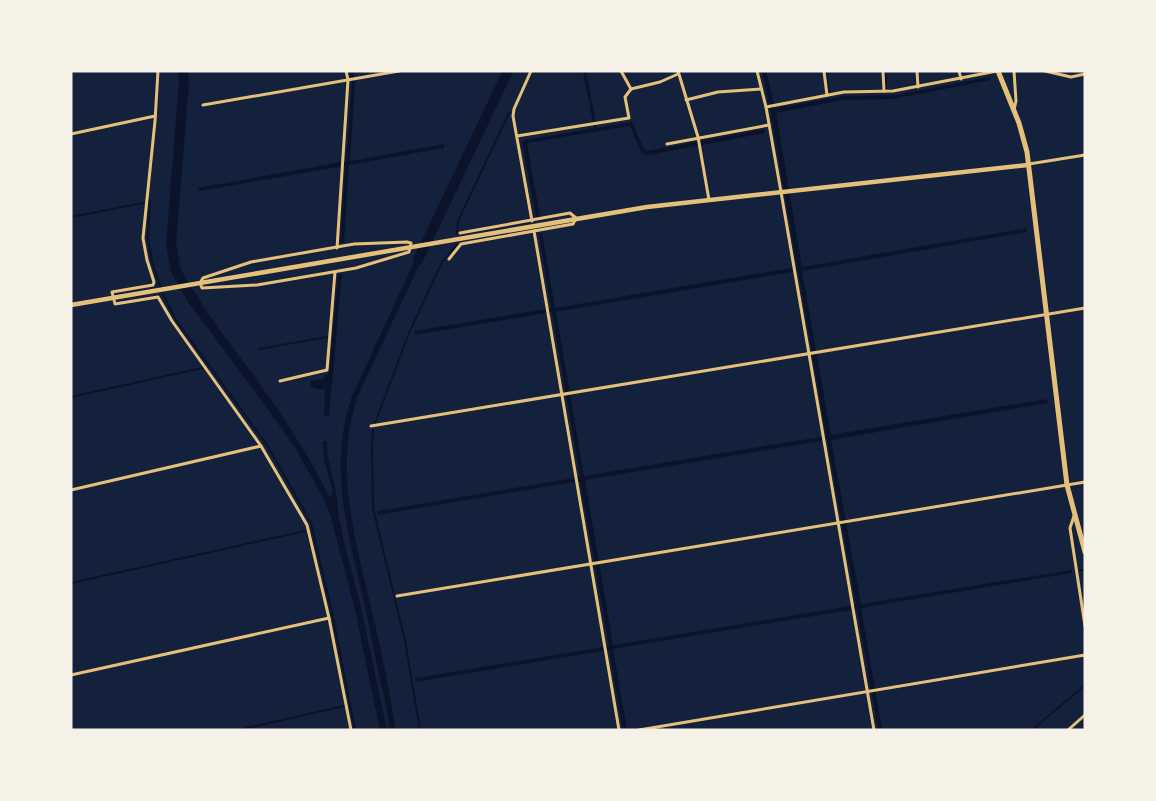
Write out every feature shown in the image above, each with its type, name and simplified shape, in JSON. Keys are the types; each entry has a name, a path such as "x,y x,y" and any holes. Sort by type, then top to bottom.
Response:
{"main road":[{"path":"997,71 1024,137 1067,485 1085,552"}],"street":[{"path":"158,71 159,81 143,238 154,282 153,285 112,292 115,304 158,296 172,321 261,446 307,525 329,618 351,730"},
{"path":"337,248 348,80 346,71"},
{"path":"203,105 399,71"},
{"path":"531,71 514,109 513,116 532,221"},
{"path":"621,71 631,89"},
{"path":"757,71 767,107 874,730"},
{"path":"824,71 827,95"},
{"path":"884,71 884,91"},
{"path":"917,71 918,86"},
{"path":"959,71 961,79"},
{"path":"767,107 844,92 884,91 961,79 997,71"},
{"path":"1014,71 1016,101 1014,110"},
{"path":"1044,71 1071,77 1085,74"},
{"path":"517,136 629,118 625,97 631,89 660,82 678,72 700,146 709,200"},
{"path":"686,100 718,92 761,89"},
{"path":"71,134 155,116"},
{"path":"667,144 769,125"},
{"path":"71,305 647,207 1028,165 1085,154"},
{"path":"460,233 570,213 576,218"},
{"path":"449,259 461,244 573,224 576,218"},
{"path":"534,231 564,395 619,730"},
{"path":"411,243 408,252 356,268 335,272 257,285 202,288 200,283 203,278 251,262 354,244 411,243"},
{"path":"280,381 327,370 335,272"},
{"path":"371,426 1085,308"},
{"path":"71,490 261,446"},
{"path":"397,596 1085,482"},
{"path":"1074,516 1070,528 1085,626"},
{"path":"71,675 329,618"},
{"path":"639,730 1085,655"},
{"path":"1068,730 1085,716"}],"water":[{"path":"349,71 353,71 355,82 350,161 444,144 444,148 349,165 344,243 340,243 345,166 199,191 198,188 346,161 352,82"},
{"path":"583,71 586,71 597,128 632,122 644,149 647,151 764,129 765,133 649,155 641,152 630,126 527,143 540,217 536,218 522,141 594,128"},
{"path":"762,71 766,71 775,108 844,96 896,95 989,77 990,80 893,99 842,100 776,113 802,267 1027,228 1027,232 802,271 831,435 1047,399 1048,403 831,440 861,604 1071,570 1072,573 861,608 882,730 878,730 857,609 613,649 627,730 623,730 609,650 416,682 415,678 609,646 580,481 378,515 377,511 580,477 552,312 415,335 414,331 551,308 539,234 542,233 555,308 797,267","holes":["798,271 826,436 584,476 556,312","827,440 856,605 613,645 585,480"]},
{"path":"427,248 357,398 350,424 347,450 347,477 353,529 396,730 389,730 365,606 347,528 341,476 341,450 352,396 420,249"},
{"path":"338,274 342,274 329,416 324,416 325,389 316,389 310,386 311,381 323,379 324,376 329,374"},
{"path":"193,289 215,324 286,421 331,498 333,491 324,460 323,441 327,441 327,452 344,543 361,607 387,730 380,730 355,610 331,517 325,501 297,451 192,307 183,291"}],"waterway":[{"path":"183,71 184,83 171,243 176,271 194,302"},
{"path":"418,260 508,71"},
{"path":"826,71 829,92"},
{"path":"886,71 886,88"},
{"path":"457,233 458,221 509,113"},
{"path":"150,200 148,237 152,262 163,294 176,320 267,445 311,523 333,617 355,730"},
{"path":"71,217 143,203"},
{"path":"375,423 409,333 442,262 458,244"},
{"path":"259,349 327,337"},
{"path":"71,397 202,368"},
{"path":"373,430 373,508 405,641 420,730"},
{"path":"71,583 305,531"},
{"path":"1032,730 1085,685"},
{"path":"238,730 344,706"}]}
